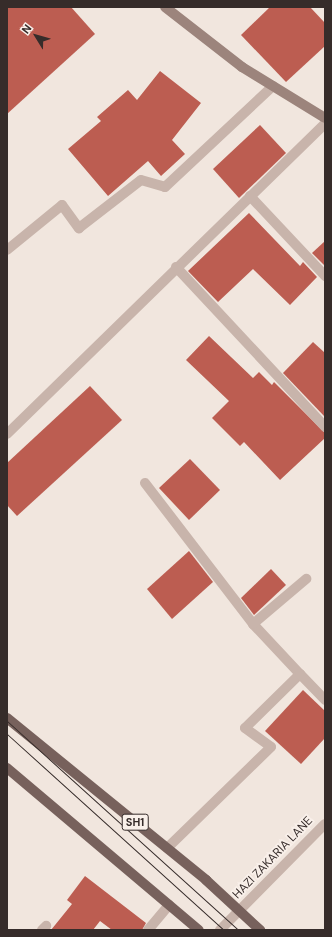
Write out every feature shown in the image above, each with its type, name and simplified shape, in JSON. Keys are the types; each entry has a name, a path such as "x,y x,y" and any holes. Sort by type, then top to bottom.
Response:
{"main road":[{"path":"165,7 242,67 325,118"},
{"name":"SH1","path":"7,718 167,848 260,930"},
{"path":"7,768 199,930"}],"street":[{"path":"7,250 62,205 79,228 142,180 165,187 273,86"},
{"path":"7,434 176,267 325,124"},
{"path":"250,196 325,276"},
{"path":"176,267 325,427"},
{"path":"145,483 253,624 325,700"},
{"path":"253,624 306,579"},
{"path":"167,848 271,747 245,728 300,674"},
{"name":"HAZI ZAKARIA LANE","path":"220,930 325,824"},
{"path":"148,930 169,905"}],"building":[{"path":"7,7 71,7 95,34 7,114"},
{"path":"270,7 310,7 325,23 325,46 286,82 241,35"},
{"path":"160,71 201,103 172,140 185,154 161,176 148,161 108,196 68,149 101,121 97,117 128,90 137,100"},
{"path":"260,125 286,153 239,198 213,169"},
{"path":"249,213 300,266 303,262 317,277 290,305 253,269 218,302 188,271"},
{"path":"325,241 325,266 312,253"},
{"path":"209,336 253,378 259,372 272,385 274,382 325,433 325,438 280,480 244,442 240,446 212,418 229,401 186,360"},
{"path":"313,342 325,353 325,417 283,373"},
{"path":"90,386 122,420 17,516 7,505 7,463"},
{"path":"190,459 220,490 189,520 159,488"},
{"path":"189,551 213,582 172,619 147,589"},
{"path":"271,569 286,585 254,615 241,598"},
{"path":"303,690 325,711 325,738 301,764 265,731"},
{"path":"85,876 146,923 142,930 112,930 100,921 93,930 51,930 72,904 67,900"}],"tram line":[{"path":"7,721 238,930"},
{"path":"7,734 224,930"}]}
